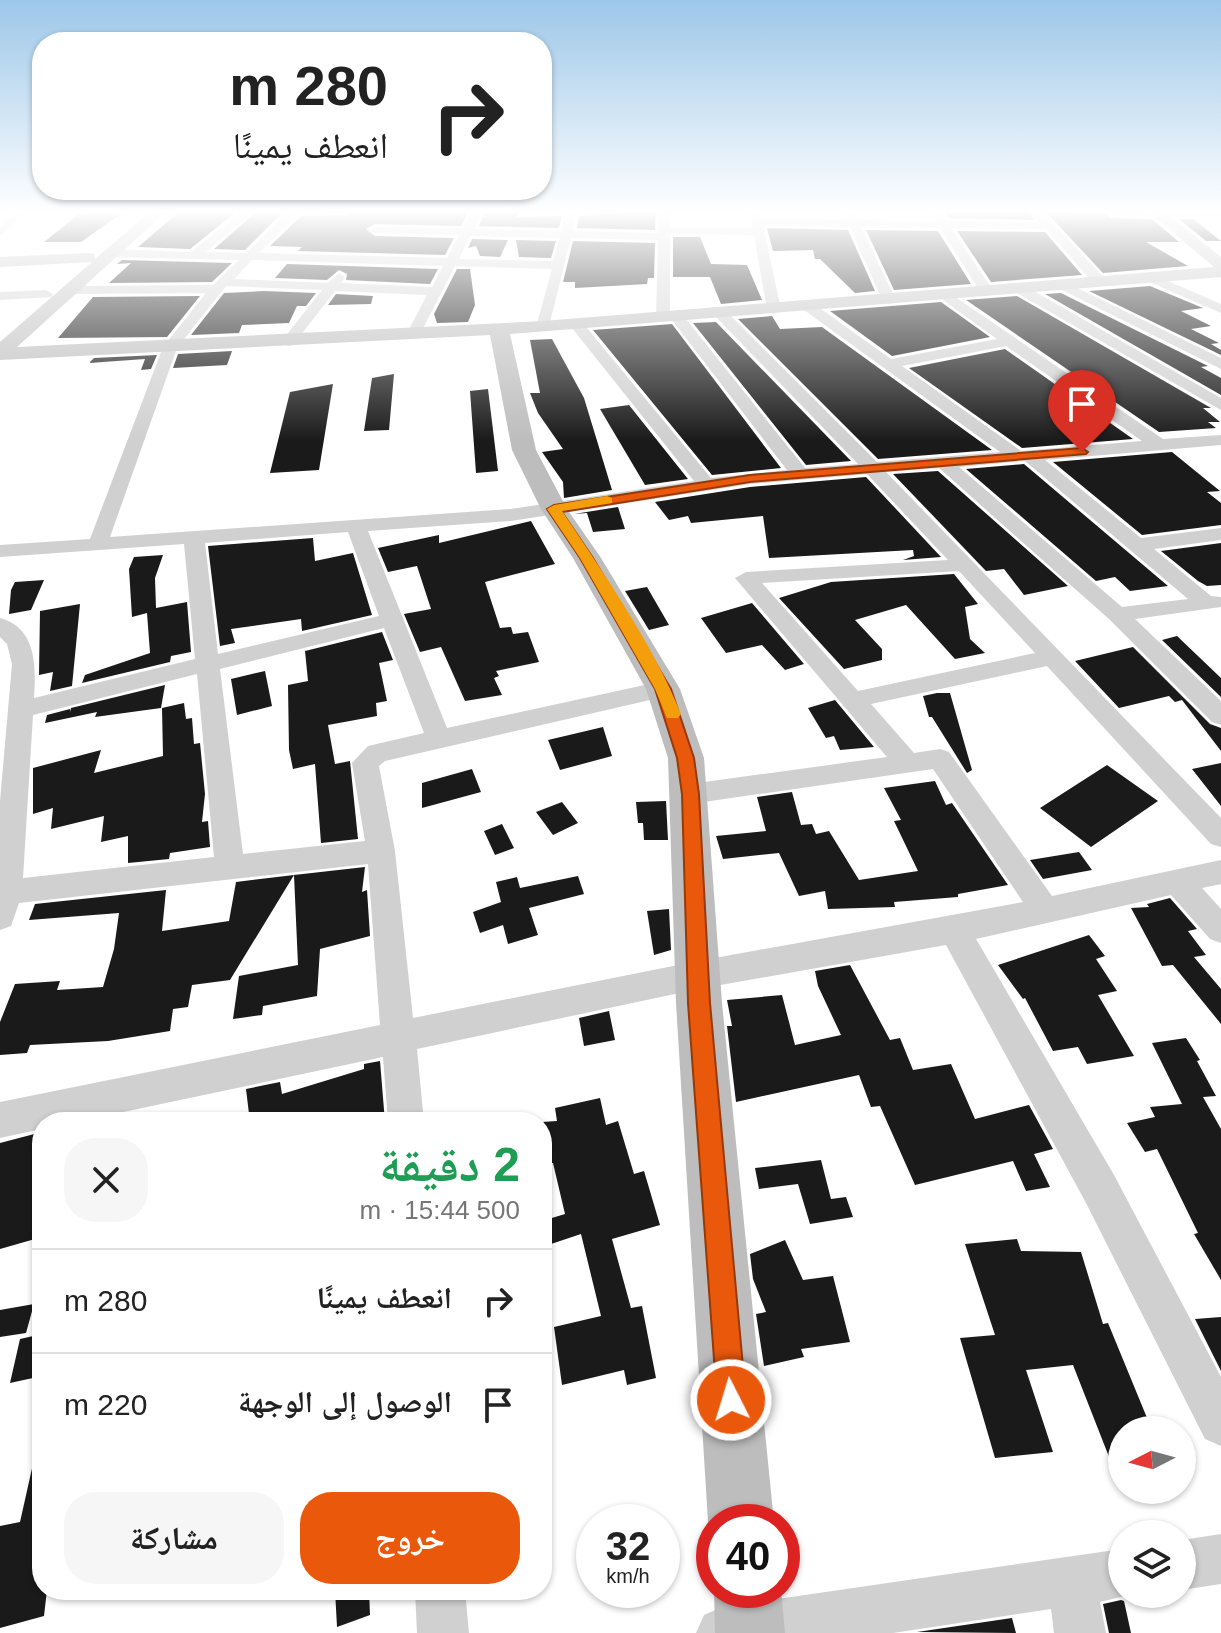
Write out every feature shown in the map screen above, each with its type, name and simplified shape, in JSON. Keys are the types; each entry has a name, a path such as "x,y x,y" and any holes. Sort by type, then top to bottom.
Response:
{"street":[{"path":"0,333 53,288"},
{"path":"0,353 70,290 137,288"},
{"path":"97,546 170,347 218,288"},
{"path":"288,342 331,288"},
{"path":"363,288 436,291"},
{"path":"413,335 437,288"},
{"path":"543,327 552,288"},
{"path":"668,288 670,318 799,473"},
{"path":"770,288 774,310"},
{"path":"884,288 889,300"},
{"path":"985,288 987,292"},
{"path":"0,353 499,330 1029,288"},
{"path":"1069,288 1221,364"},
{"path":"1175,288 1221,309"},
{"path":"1020,289 1221,405"},
{"path":"0,296 46,294"},
{"path":"943,295 1159,445"},
{"path":"809,307 1024,457 1213,602"},
{"path":"721,314 875,468 962,565 1221,836"},
{"path":"577,325 706,484"},
{"path":"499,330 524,450 554,509 587,558 663,689 678,729 690,794 698,975 740,1504"},
{"path":"890,364 1008,341"},
{"path":"0,551 356,527 554,509 706,484 799,473 1221,440"},
{"path":"944,463 1117,614 1221,716"},
{"path":"356,527 439,740"},
{"path":"1136,545 1221,534"},
{"path":"194,539 230,867"},
{"path":"907,762 746,578 962,565"},
{"path":"1117,614 1213,602"},
{"path":"22,709 394,619"},
{"path":"0,625 18,641 23,652 22,709 2,901 230,867 381,851"},
{"path":"853,700 1051,657"},
{"path":"405,1112 381,851 365,763 377,753 663,689"},
{"path":"690,794 932,758 945,763 1046,911"},
{"path":"38,1112 698,975 954,930 1221,872"},
{"path":"1177,882 1221,930"},
{"path":"954,930 1115,1215 1221,1423"},
{"path":"0,1120 32,1113"},
{"path":"1196,1563 1221,1559"},
{"path":"742,1621 1108,1576"},
{"path":"1071,1582 1080,1633"},
{"path":"441,1600 443,1633"}],"building":[{"path":"447,288 473,288 475,305 468,322 437,323 434,314"},
{"path":"715,288 757,288 762,300 721,304"},
{"path":"850,288 874,288 875,291 855,293"},
{"path":"1155,288 1203,308 1181,311 1211,326 1191,329 1219,343 1211,344 1221,350 1221,355 1089,291"},
{"path":"224,293 316,293 306,306 297,306 289,323 242,325 239,333 191,335"},
{"path":"1061,293 1208,366 1201,367 1221,378 1221,395 1045,294"},
{"path":"336,294 373,296 371,304 328,305"},
{"path":"200,296 167,337 58,338 93,297"},
{"path":"1017,296 1211,408 1203,408 1220,422 1208,422 1216,428 1159,432 966,300"},
{"path":"941,302 990,337 892,356 830,311"},
{"path":"772,316 780,329 822,327 992,450 878,459 738,319"},
{"path":"716,322 851,461 806,465 693,323"},
{"path":"672,324 781,468 712,475 593,330"},
{"path":"552,339 584,398 612,490 564,498 563,482 542,452 563,449 538,413 530,393 540,393 530,340"},
{"path":"1005,349 1133,439 1022,448 909,368"},
{"path":"232,351 227,365 173,368 178,354"},
{"path":"157,355 151,369 141,370 145,359 89,363 94,358"},
{"path":"394,374 389,430 364,431 372,378"},
{"path":"333,384 319,470 270,473 290,392"},
{"path":"488,389 498,471 476,473 470,391"},
{"path":"629,405 688,479 645,485 600,409"},
{"path":"1172,452 1220,491 1207,492 1221,503 1221,525 1142,535 1053,462"},
{"path":"1024,464 1168,586 1130,591 1115,577 1096,581 966,469"},
{"path":"938,471 1068,586 1024,595 1004,569 986,571 893,474"},
{"path":"866,477 941,557 903,560 914,556 913,550 769,558 763,516 691,523 688,516 669,520 655,502 750,487"},
{"path":"618,507 625,529 593,532 587,513 574,514"},
{"path":"531,521 555,564 485,582 500,628 511,627 513,634 528,632 539,662 496,671 499,676 494,678 502,695 465,701 441,647 420,652 404,614 431,609 417,566 388,572 378,548 439,535 439,543"},
{"path":"313,538 315,561 353,553 372,615 302,631 301,619 231,629 235,643 220,646 208,546"},
{"path":"1221,543 1221,585 1207,586 1198,581 1161,551"},
{"path":"163,555 155,578 156,608 187,602 191,652 171,656 170,662 82,683 85,675 150,653 147,613 132,617 129,569 134,557"},
{"path":"954,574 978,604 965,607 970,639 985,653 955,659 906,605 855,620 882,649 882,660 844,669 779,598 831,582"},
{"path":"44,580 31,610 9,614 11,590 15,582"},
{"path":"647,587 669,625 649,630 625,591"},
{"path":"752,603 804,664 785,670 762,645 726,653 701,618"},
{"path":"80,604 72,686 50,691 53,672 39,675 40,611"},
{"path":"382,632 393,660 379,663 387,701 376,703 377,716 328,725 335,764 350,761 358,839 321,843 315,764 293,769 289,750 288,685 308,681 305,651"},
{"path":"1177,636 1221,678 1221,697 1162,640"},
{"path":"1133,647 1210,724 1221,728 1221,751 1182,700 1175,702 1169,696 1119,708 1075,661"},
{"path":"265,671 272,706 237,715 231,679"},
{"path":"165,685 161,708 95,717 97,712 45,723 47,715 70,709 70,712 71,708"},
{"path":"950,693 972,770 967,773 932,717 929,717 923,696"},
{"path":"835,700 874,747 840,750 834,736 826,738 808,708"},
{"path":"184,703 186,719 192,718 194,744 200,743 205,794 202,822 208,821 210,847 170,853 169,859 128,863 128,836 101,842 104,816 51,829 53,808 33,814 33,768 101,750 94,773 163,756 162,708"},
{"path":"603,727 612,756 560,770 548,740"},
{"path":"1221,763 1221,806 1192,769"},
{"path":"1107,765 1158,801 1091,847 1040,808"},
{"path":"472,769 481,792 422,808 422,783"},
{"path":"935,781 946,805 952,803 1008,885 958,894 958,897 894,902 895,907 828,909 825,891 799,896 779,853 723,859 716,836 766,831 757,797 792,792 801,825 812,824 816,834 829,831 859,880 918,871 894,821 901,820 884,788"},
{"path":"666,801 668,840 644,840 643,823 638,823 636,802"},
{"path":"562,802 578,823 553,835 536,812"},
{"path":"502,824 514,848 495,855 484,831"},
{"path":"1079,852 1092,870 1043,879 1030,860"},
{"path":"365,867 362,892 367,890 370,936 320,949 317,996 263,1006 262,1015 233,1019 239,976 298,965 294,875"},
{"path":"294,875 230,980 192,985 188,1007 173,1009 170,1031 108,1041 30,1045 27,1053 0,1055 0,1022 15,984 60,981 57,990 103,987 114,949 119,913 29,920 35,904 166,890 162,931 229,921 236,882"},
{"path":"578,876 584,894 529,908 538,935 508,944 503,925 480,933 473,912 501,902 496,882 517,877 520,888"},
{"path":"1170,898 1197,929 1188,931 1206,955 1194,957 1221,989 1221,1024 1173,965 1162,966 1131,908 1149,907 1147,904"},
{"path":"669,909 671,950 654,955 647,911"},
{"path":"1089,935 1105,956 1096,959 1117,991 1098,995 1134,1056 1087,1064 1078,1047 1053,1051 1025,998 998,965"},
{"path":"850,965 890,1040 900,1038 913,1070 951,1064 975,1119 1029,1105 1053,1149 1034,1154 1050,1187 1026,1191 1013,1161 915,1185 880,1106 871,1107 859,1075 736,1102 727,1026 732,1026 727,1000 782,995 795,1045 841,1035 818,986 815,971"},
{"path":"609,1011 615,1040 584,1046 579,1018"},
{"path":"1186,1038 1216,1096 1203,1097 1221,1129 1221,1280 1194,1234 1198,1233 1157,1149 1145,1152 1127,1123 1155,1117 1150,1107 1182,1104 1152,1043"},
{"path":"380,1061 384,1112 249,1112 246,1089 280,1082 282,1094 364,1069 364,1064"},
{"path":"600,1098 606,1125 618,1121 634,1174 644,1171 660,1225 612,1239 631,1308 642,1306 656,1378 627,1385 624,1370 562,1385 554,1327 601,1316 581,1234 552,1244 552,1218 565,1214 552,1163 552,1121 557,1121 555,1108"},
{"path":"32,1135 32,1240 0,1249 0,1143"},
{"path":"821,1160 831,1199 846,1197 853,1217 810,1224 798,1184 759,1189 755,1168"},
{"path":"1017,1239 1021,1251 1081,1252 1103,1324 1108,1323 1146,1416 1108,1416 1108,1454 1073,1365 1026,1370 1053,1452 995,1458 960,1338 995,1335 965,1244"},
{"path":"785,1240 803,1280 833,1276 850,1342 801,1349 804,1357 764,1366 756,1314 766,1312 753,1279 750,1254"},
{"path":"32,1304 26,1333 0,1337 0,1310"},
{"path":"1221,1317 1221,1371 1195,1319"},
{"path":"32,1336 32,1378 10,1383 20,1339"},
{"path":"32,1468 32,1600 46,1600 44,1616 0,1628 0,1526 20,1522"},
{"path":"336,1600 369,1600 370,1615 337,1627"},
{"path":"1108,1603 1108,1608 1126,1608 1131,1633 1109,1633 1103,1604"},
{"path":"1012,1618 1016,1633 917,1632"}],"slow traffic":[{"path":"607,500 554,509 587,558 663,689 672,714"}],"route":[{"path":"731,1400 699,1003 686,758 663,689 587,558 554,509 750,478 1082,452"}]}
